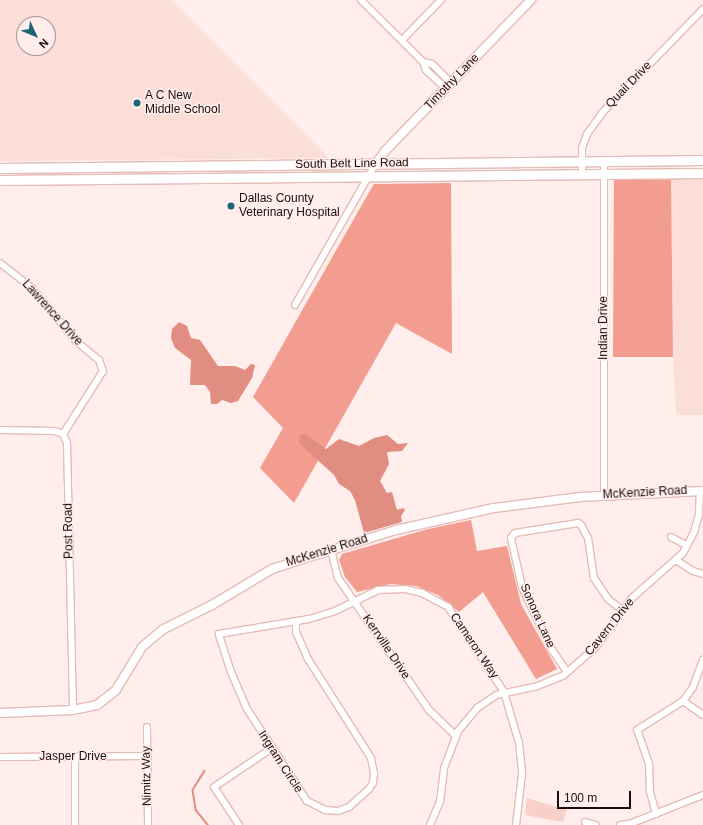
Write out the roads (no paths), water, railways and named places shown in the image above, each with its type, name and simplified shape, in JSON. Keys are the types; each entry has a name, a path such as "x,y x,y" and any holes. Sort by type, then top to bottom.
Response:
{"main road":[{"name":"South Belt Line Road","path":"0,168 375,165 703,160"},
{"path":"49,167 59,179 78,167"},
{"path":"99,167 104,179"},
{"name":"South Belt Line Road","path":"0,180 367,178 703,173"}],"street":[{"path":"361,0 423,62 432,64 448,86"},
{"path":"402,40 440,0"},
{"name":"Timothy Lane","path":"375,165 448,86 531,0"},
{"name":"Quail Drive","path":"582,175 582,148 587,134 602,113 703,9"},
{"name":"Indian Drive","path":"604,162 604,495"},
{"path":"294,305 375,165"},
{"name":"Lawrence Drive","path":"0,262 32,288 76,341 102,364 103,371 63,434"},
{"path":"0,430 55,431 63,434"},
{"name":"Post Road","path":"63,434 67,443 73,710"},
{"name":"McKenzie Road","path":"0,712 73,710 97,705 116,690 142,648 162,630 212,605 272,569 331,550 458,515 542,501 604,495 702,491"},
{"name":"Cavern Drive","path":"430,825 440,802 444,768 455,736 477,708 504,692 535,687 567,672 596,648 632,598 676,560 687,546 699,515 702,491"},
{"name":"Sonora Lane","path":"567,672 548,644 522,587 512,538 515,532 578,523 581,525 588,538 594,578 608,599 622,610"},
{"path":"670,537 687,546"},
{"name":"Kerrville Drive","path":"331,550 338,578 429,710 455,736"},
{"path":"676,560 693,571 703,574"},
{"name":"Cameron Way","path":"219,634 296,621 335,611 378,590 405,589 438,601 448,607 460,623 504,692 519,743 522,774 516,825"},
{"name":"Ingram Circle","path":"219,634 231,672 247,709 303,797 313,806 325,810 338,811 348,807 361,798 373,783 371,758 308,659 296,632 296,621"},
{"path":"656,814 650,791 649,764 637,730 683,701 694,687 703,660"},
{"path":"683,701 696,713 703,715"},
{"name":"Nimitz Way","path":"147,727 148,825"},
{"path":"239,825 214,787 272,748"},
{"name":"Jasper Drive","path":"0,757 147,756"},
{"path":"75,757 75,825"},
{"path":"620,825 656,814 703,795"},
{"path":"586,822 596,825"}],"waterway":[{"path":"205,771 193,790 196,810 208,825"}],"place":[{"name":"A C New Middle School","path":"137,103"},
{"name":"Dallas County Veterinary Hospital","path":"231,206"}]}
